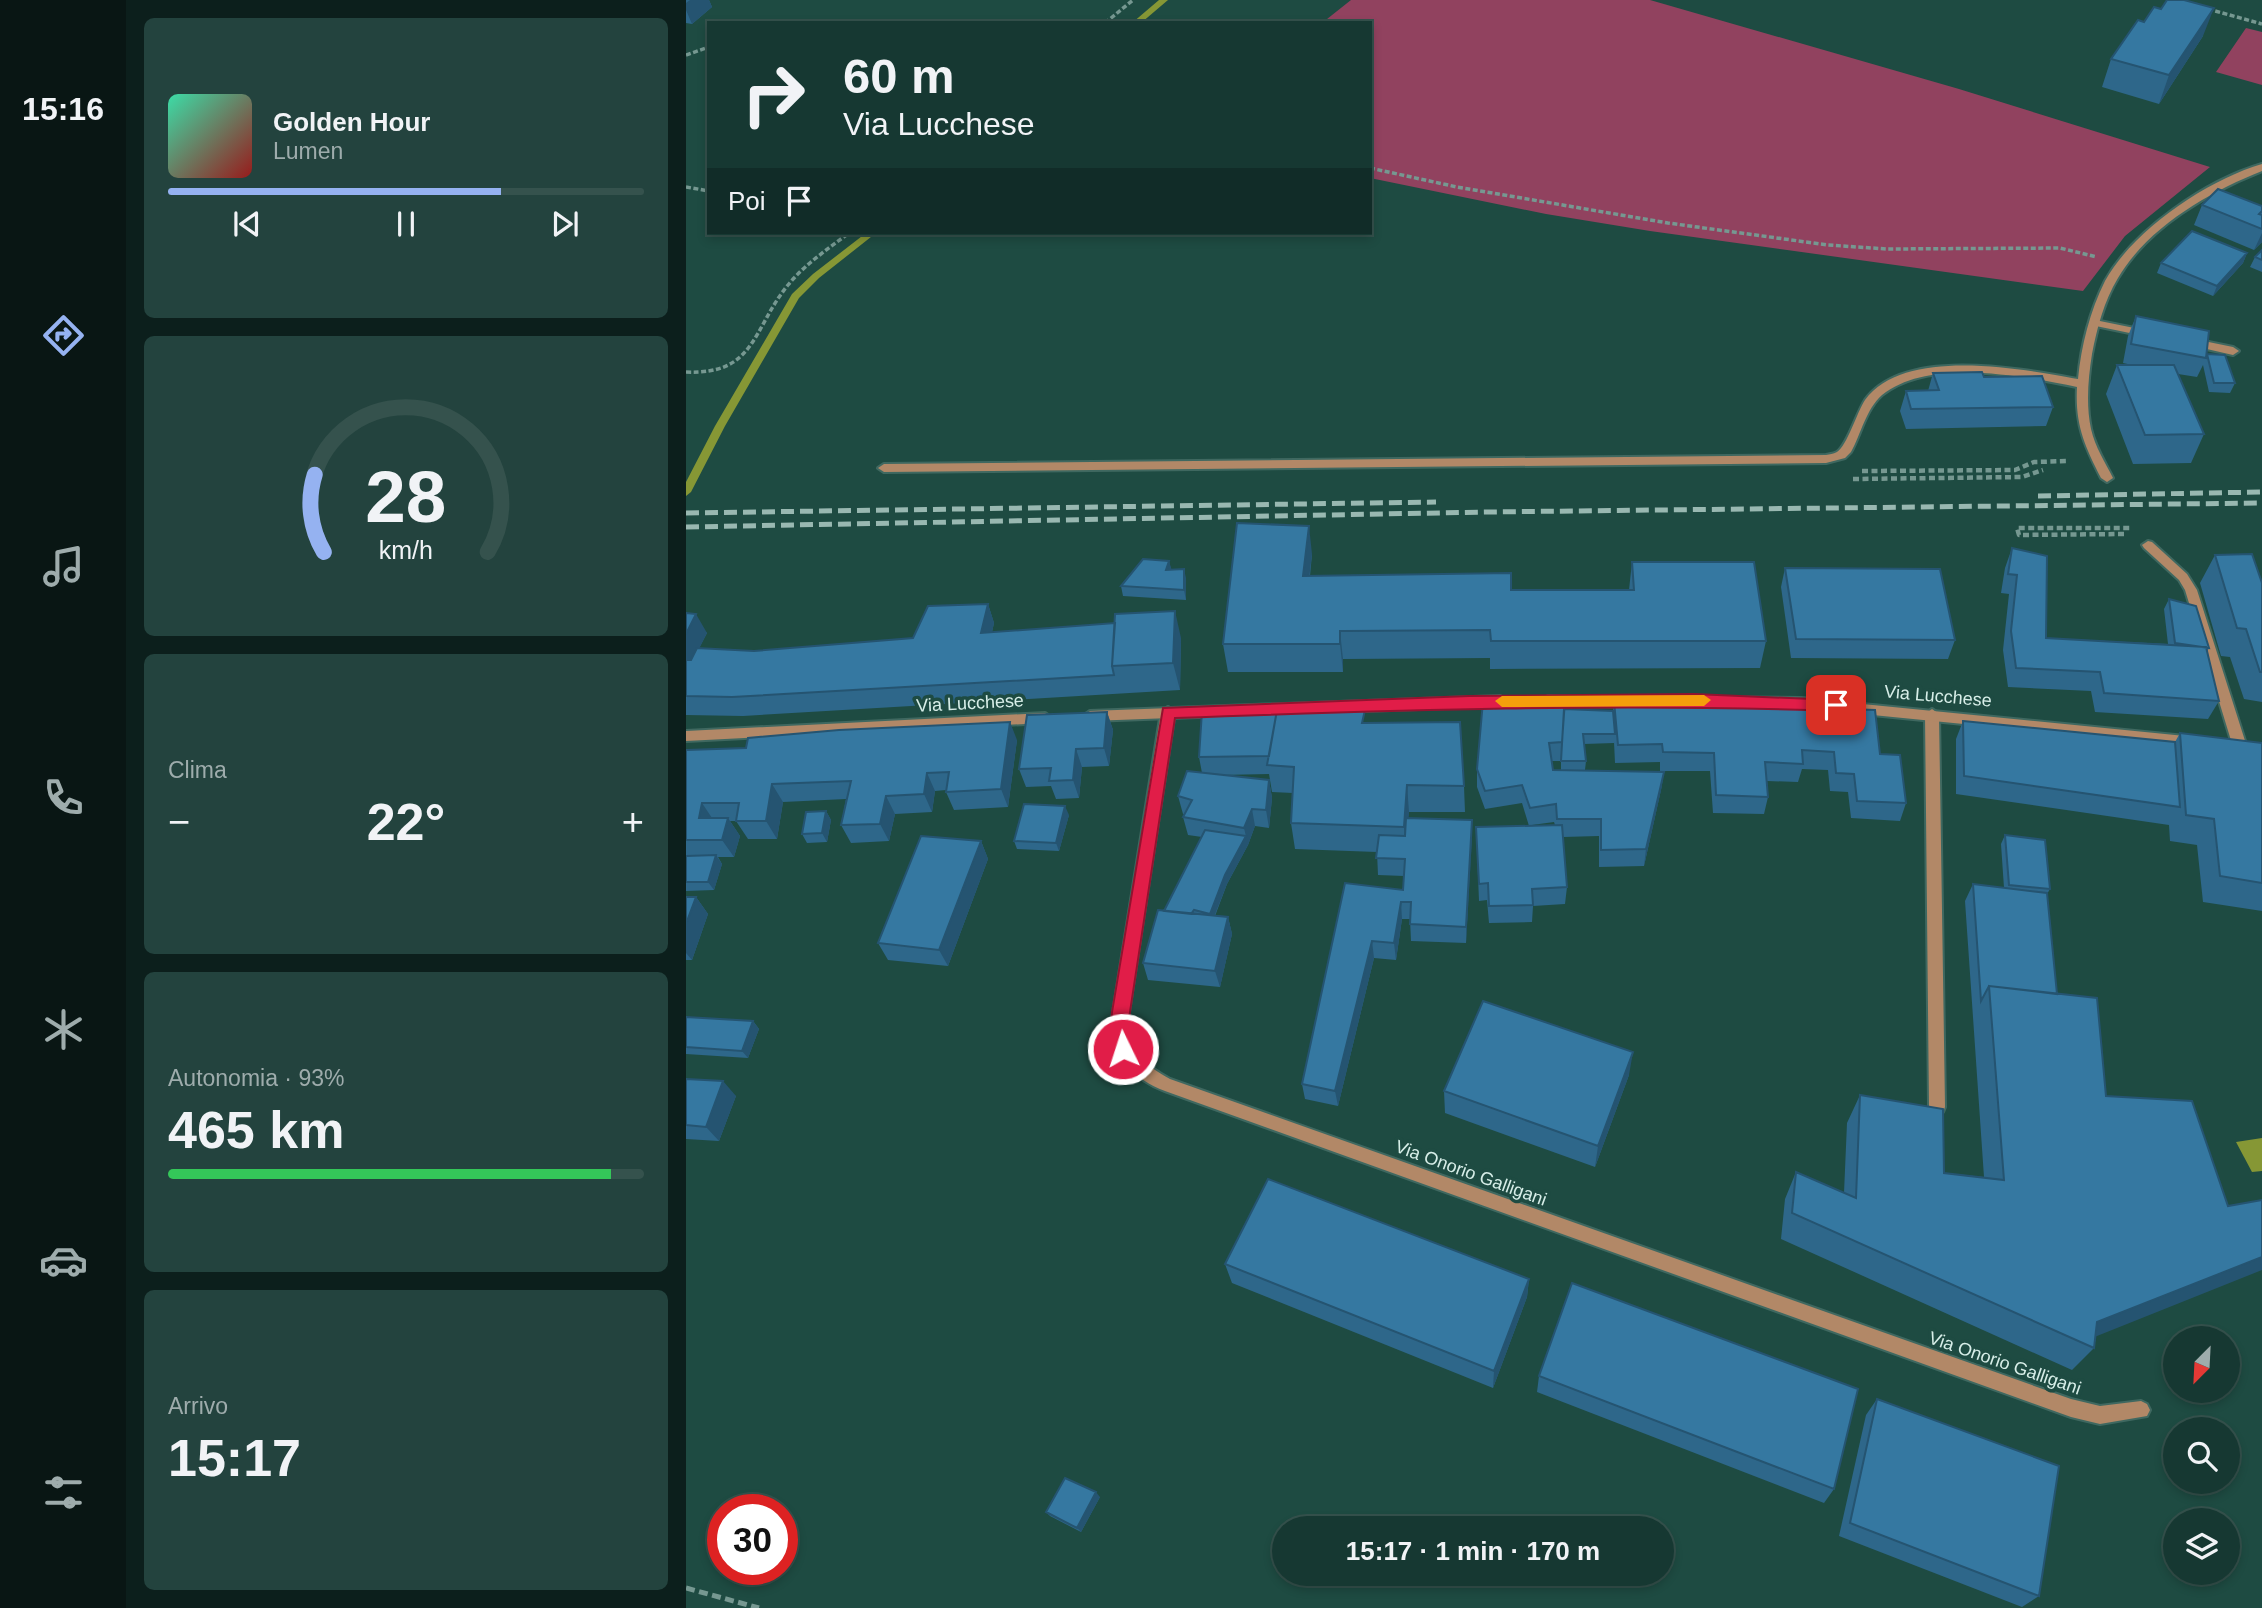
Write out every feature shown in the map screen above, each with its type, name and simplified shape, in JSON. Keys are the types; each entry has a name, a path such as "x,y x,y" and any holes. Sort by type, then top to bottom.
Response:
{"street":[{"path":"2108,478 2085,430 2083,384 2089,339 2121,266 2193,200 2262,167"},
{"path":"2095,323 2158,336"},
{"path":"2171,338 2233,351"},
{"path":"884,468 1826,459 1841,455 1847,449 1870,403 1881,390 1900,379 1933,373 1990,370 2031,374 2083,384"},
{"path":"2148,544 2188,583 2240,747"},
{"name":"Via Lucchese","path":"686,736 1168,712 1527,701 1802,703 2204,743"},
{"name":"Via Onorio Galligani","path":"1168,712 1119,1025 1123,1049 1141,1071 1177,1088 2071,1408 2100,1415 2141,1410"},
{"path":"1932,714 1937,1107"}],"path":[{"path":"1107,21 1133,0"},
{"path":"2199,7 2262,24"},
{"path":"686,55 707,48"},
{"path":"1372,168 1470,189 1668,223 1840,246 1887,249 2060,248 2080,251 2121,266"},
{"path":"686,187 707,191"},
{"path":"686,372 712,374 735,364 744,356 772,307 793,279 847,235"},
{"path":"1854,471 2015,470 2034,462 2098,461"},
{"path":"1842,480 2022,477 2043,470"},
{"path":"2124,534 2019,535 2017,528 2138,528 2148,544"},
{"path":"686,1588 759,1608"}],"shaded area":[{"path":"1351,0 1650,0 1959,89 2210,167 2125,236 2083,291 1546,214 1372,178 1372,21 1325,21"},
{"path":"2246,28 2262,32 2262,85 2216,72"},
{"path":"2262,1138 2262,1171 2252,1172 2236,1142"}],"building":[{"path":"2167,0 2184,0 2214,8 2169,75 2111,59 2138,20 2144,22 2154,7 2161,9"},
{"path":"2218,189 2262,206 2259,214 2262,215 2262,229 2202,205"},
{"path":"2192,231 2247,253 2217,286 2161,263"},
{"path":"2262,250 2262,260 2255,257"},
{"path":"2136,316 2209,331 2206,358 2131,344"},
{"path":"2207,354 2225,355 2235,383 2214,383"},
{"path":"2117,365 2174,365 2204,434 2145,435"},
{"path":"1982,372 1984,377 2042,376 2053,407 1911,409 1906,391 1939,390 1933,373"},
{"path":"1237,523 1309,526 1303,576 1511,573 1511,590 1634,590 1632,562 1754,562 1766,641 1491,641 1490,630 1340,631 1340,644 1223,644"},
{"path":"2012,548 2047,556 2046,638 2206,647 2219,701 2104,693 2100,672 2016,668 2011,631 2017,575 2008,574"},
{"path":"2252,554 2262,583 2262,672 2246,629 2237,628 2215,555"},
{"path":"1143,559 1169,561 1166,570 1184,569 1184,590 1121,586"},
{"path":"1785,568 1940,569 1955,640 1796,639"},
{"path":"2169,599 2196,606 2209,648 2175,643"},
{"path":"988,604 981,633 1115,623 1112,666 1114,675 732,697 686,696 686,660 691,660 697,648 754,651 913,638 928,606"},
{"path":"1175,611 1173,663 1112,666 1115,614"},
{"path":"686,613 696,614 686,634"},
{"path":"1565,700 1562,742 1549,743 1553,770 1664,772 1646,849 1601,850 1601,819 1557,819 1556,804 1530,808 1522,785 1485,791 1477,769 1483,701"},
{"path":"1614,701 1875,710 1880,754 1900,755 1906,803 1857,801 1854,774 1836,773 1834,752 1802,750 1803,764 1765,762 1768,797 1716,795 1714,753 1663,752 1662,744 1618,745"},
{"path":"1280,707 1277,710 1269,756 1199,757 1202,711"},
{"path":"1564,709 1613,711 1615,734 1583,734 1586,761 1561,761"},
{"path":"1277,710 1365,710 1362,723 1460,722 1464,786 1407,785 1404,827 1291,823 1294,767 1267,765"},
{"path":"1107,712 1104,748 1076,749 1073,780 1049,781 1051,768 1019,769 1027,715"},
{"path":"1963,721 2175,742 2180,807 1964,776"},
{"path":"1010,722 1001,789 946,792 949,772 927,773 924,794 886,796 880,824 841,825 851,781 772,784 766,821 736,821 739,803 702,803 699,818 728,818 722,840 686,840 686,750 746,748 748,738 839,730"},
{"path":"2180,733 2262,743 2262,883 2220,876 2214,819 2186,815"},
{"path":"1187,771 1269,780 1266,810 1252,809 1244,828 1183,817 1192,800 1178,796"},
{"path":"1024,804 1065,806 1056,843 1014,841"},
{"path":"826,811 822,833 802,834 806,812"},
{"path":"1406,818 1472,820 1466,927 1410,924 1411,902 1401,902 1394,943 1372,941 1335,1091 1302,1084 1345,883 1403,890 1405,859 1376,858 1379,835 1405,836"},
{"path":"1562,825 1567,887 1532,889 1533,905 1489,906 1488,883 1479,884 1476,827"},
{"path":"1205,830 1246,836 1225,875 1210,914 1194,910 1191,914 1164,911"},
{"path":"2005,835 2045,840 2050,889 2009,885"},
{"path":"921,836 981,841 939,950 878,943"},
{"path":"716,855 708,882 686,882 686,856"},
{"path":"1973,884 2047,893 2057,994 1989,986 1981,1001"},
{"path":"686,897 696,897 686,924"},
{"path":"1158,910 1228,917 1215,971 1143,963"},
{"path":"1989,986 2097,998 2106,1096 2192,1101 2228,1206 2262,1200 2262,1257 2097,1322 2094,1348 1792,1213 1796,1172 1856,1198 1860,1095 1943,1109 1944,1173 2004,1180"},
{"path":"1483,1001 1633,1052 1598,1146 1444,1091"},
{"path":"686,1017 753,1021 742,1051 686,1047"},
{"path":"686,1079 723,1081 706,1127 686,1125"},
{"path":"1268,1179 1529,1279 1494,1371 1225,1264"},
{"path":"1572,1283 1858,1389 1834,1489 1539,1376"},
{"path":"1877,1399 2059,1466 2039,1596 1850,1523"},
{"path":"1065,1478 1096,1492 1077,1528 1046,1512"}],"waterway":[{"path":"1138,21 1164,0"},
{"path":"686,492 720,426 795,296 868,235"}],"railway":[{"path":"2038,496 2262,492"},
{"path":"686,513 1436,502"},
{"path":"686,527 1487,512 2262,503"}],"slow traffic":[{"path":"1502,701 1704,700"}],"route":[{"path":"1123,1049 1119,1025 1168,712 1469,701 1694,700 1836,705"}]}
